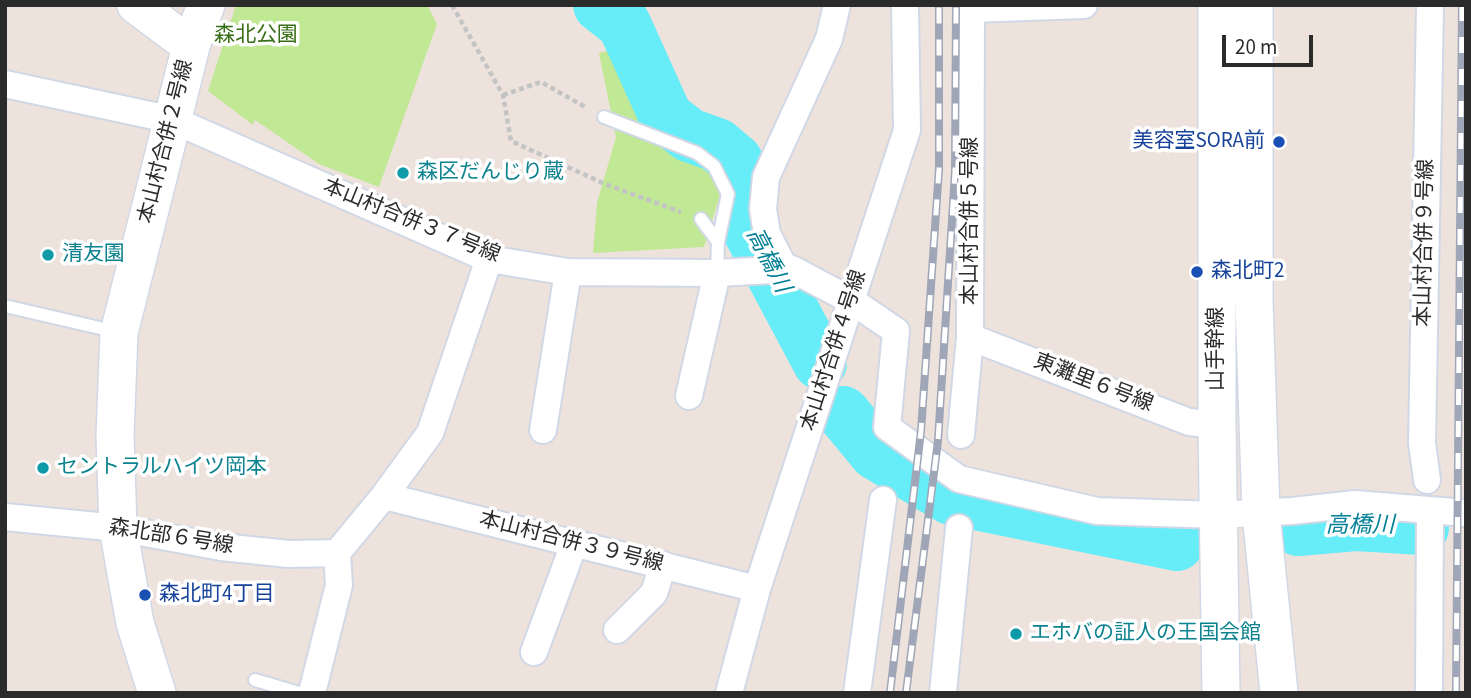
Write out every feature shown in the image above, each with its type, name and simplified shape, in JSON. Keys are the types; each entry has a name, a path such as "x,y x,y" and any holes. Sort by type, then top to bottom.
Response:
{"street":[{"path":"136,5 191,46"},
{"name":"本山村合併２号線","path":"158,693 135,623 118,528 116,436 119,333 191,46 206,5"},
{"path":"782,269 767,234 763,209 766,177 830,39 836,5"},
{"name":"本山村合併４号線","path":"729,693 757,589 908,130 905,5"},
{"path":"971,7 1084,5"},
{"name":"山手幹線","path":"1217,5 1217,425 1221,693"},
{"name":"山手幹線","path":"1254,5 1254,300 1261,513 1279,693"},
{"name":"本山村合併９号線","path":"1427,480 1422,443 1430,5"},
{"name":"本山村合併５号線","path":"961,435 970,337 971,7"},
{"name":"本山村合併３７号線","path":"5,84 173,120 489,259 568,272 717,273 792,269 852,301 896,331 887,427 959,479 1097,511 1218,515"},
{"path":"313,693 339,585 337,553 384,496 430,433 489,259"},
{"path":"543,430 568,272"},
{"path":"688,396 717,273"},
{"name":"東灘里６号線","path":"970,337 1189,422 1217,425"},
{"name":"本山村合併３９号線","path":"384,496 757,589"},
{"path":"857,693 883,500"},
{"path":"1218,515 1355,504 1466,513"},
{"path":"1429,693 1430,511"},
{"name":"森北部６号線","path":"5,517 118,528 221,547 289,554 337,553"},
{"path":"943,693 959,528"},
{"path":"534,652 574,544"},
{"path":"617,630 654,593 663,565"},
{"name":"山手幹線","path":"1268,693 1274,649"}],"lane":[{"path":"604,117 697,153 714,166 729,194 718,242 717,273"},
{"path":"701,219 718,242"},
{"path":"5,306 119,333"},
{"path":"255,680 299,693"}],"path":[{"path":"452,5 503,95 511,141 605,184 701,219"},
{"path":"503,95 541,82 604,117"}],"green space":[{"name":"森北公園","path":"236,5 427,5 437,24 379,187 319,164 255,120 253,125 208,91"},
{"path":"625,47 671,150 695,156 709,166 722,189 704,247 593,253 597,203 616,137 599,53"}],"waterway":[{"name":"高橋川","path":"600,5 624,24 666,117 689,135 717,145 736,161 748,185 746,224 820,363"},
{"name":"高橋川","path":"843,413 876,453 951,498 1177,544"},
{"name":"高橋川","path":"1298,529 1356,524 1422,528"}],"railway":[{"path":"890,693 921,431 939,169 939,5"},
{"path":"906,693 938,441 955,172 956,5"},
{"path":"1456,693 1462,5"}],"place":[{"name":"美容室SORA前","path":"1279,142"},
{"name":"森区だんじり蔵","path":"403,173"},
{"name":"清友園","path":"48,255"},
{"name":"森北町2","path":"1197,272"},
{"name":"セントラルハイツ岡本","path":"43,468"},
{"name":"森北町4丁目","path":"145,595"},
{"name":"エホバの証人の王国会館","path":"1016,634"}]}
